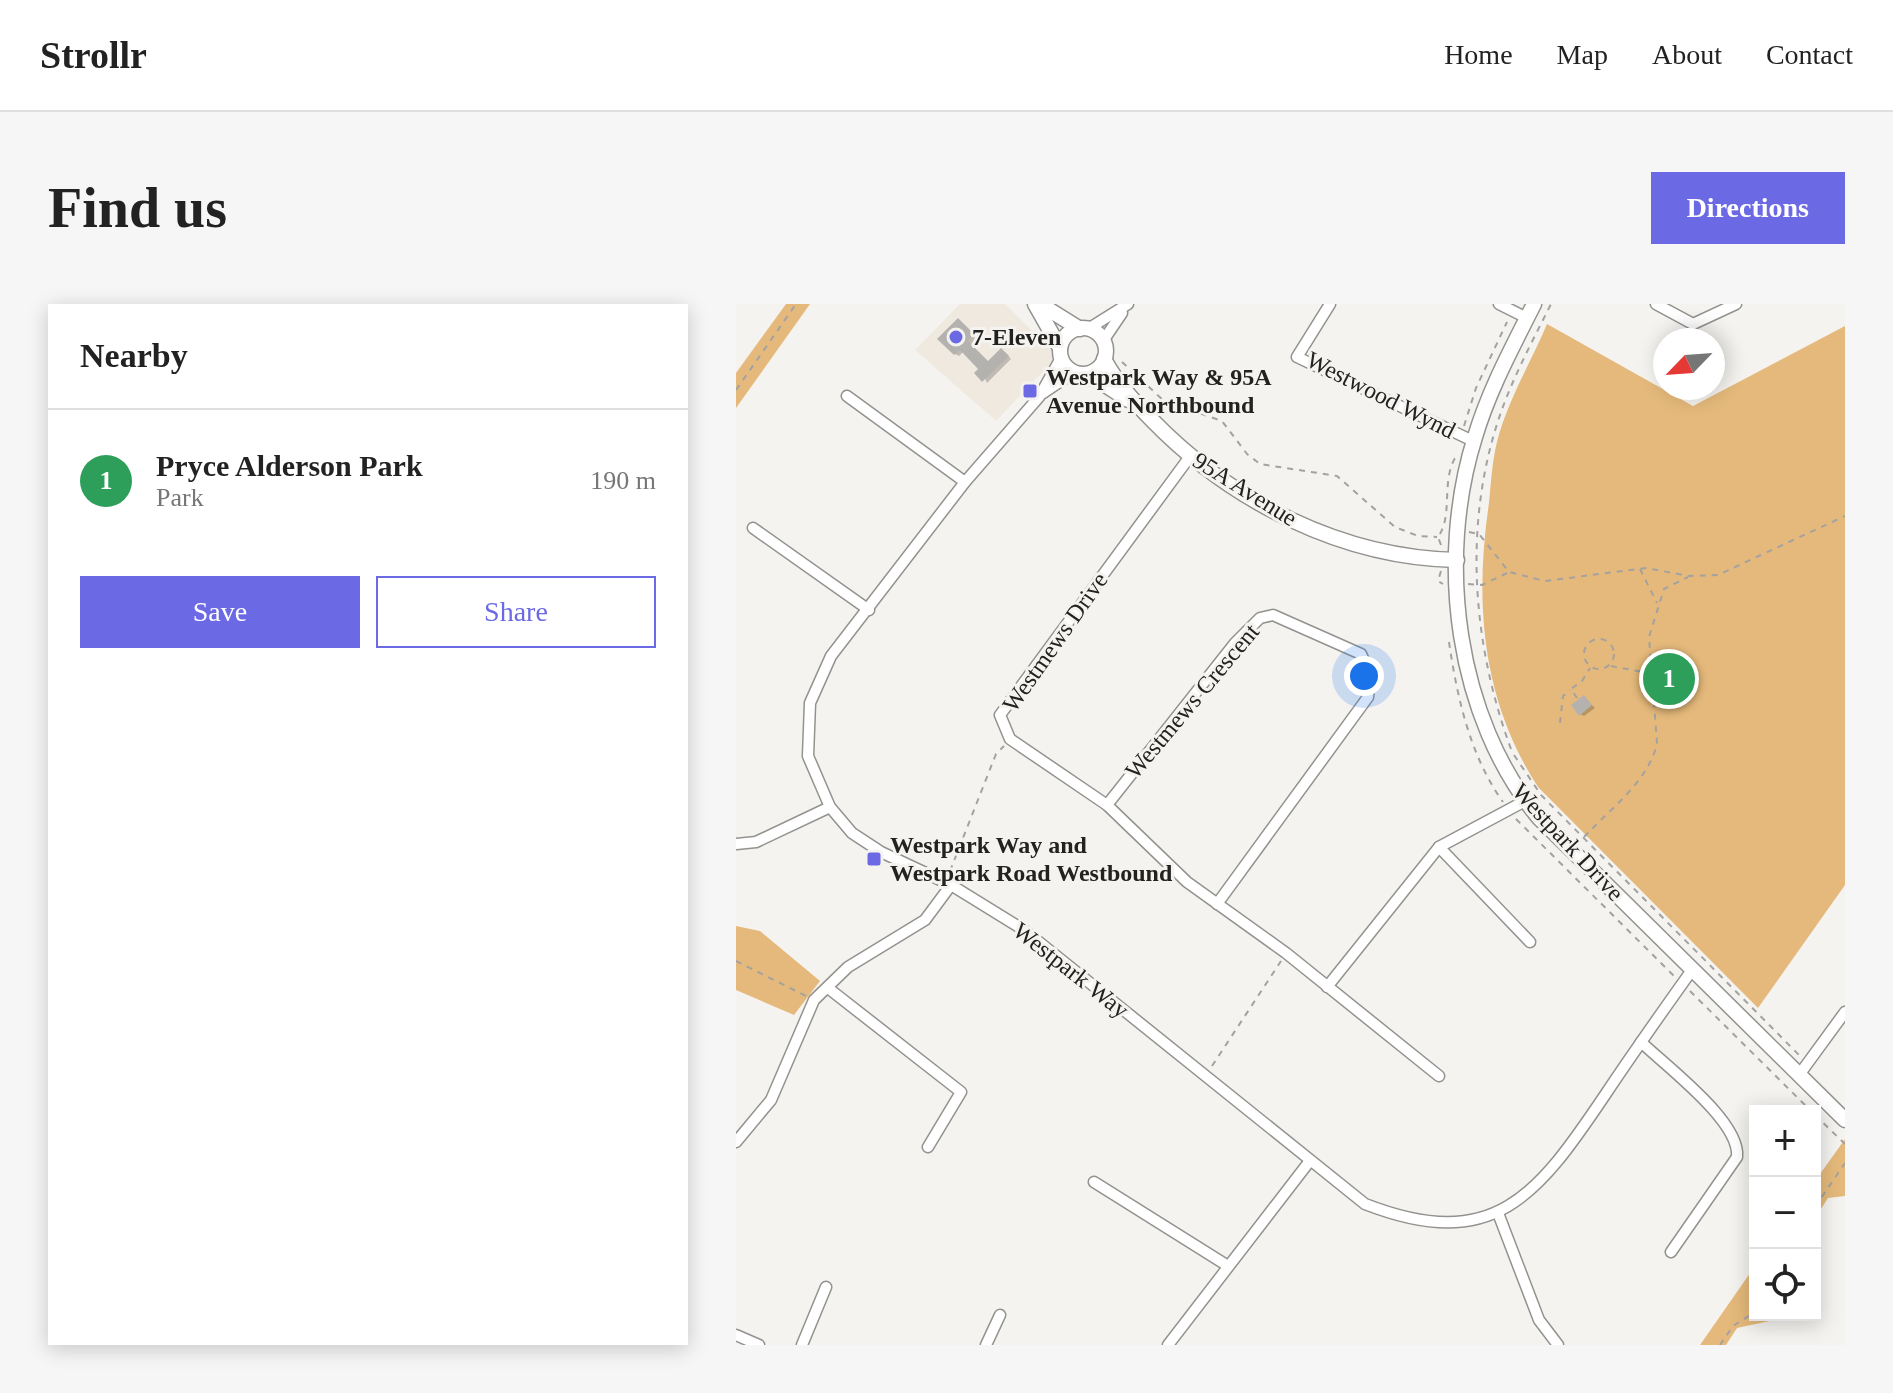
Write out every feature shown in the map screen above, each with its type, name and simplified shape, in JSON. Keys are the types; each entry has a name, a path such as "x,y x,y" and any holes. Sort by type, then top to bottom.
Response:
{"street":[{"path":"1038,304 1103,341 1112,360 1098,369 1077,373 1061,353 1038,304"},
{"path":"1061,353 1065,337 1128,304"},
{"path":"1103,341 1128,304"},
{"name":"Westwood Wynd","path":"1330,304 1297,357 1473,441"},
{"path":"1499,304 1527,318"},
{"name":"Westpark Drive","path":"1534,304 1488,398 1473,441 1459,531 1457,560 1462,632 1482,723 1497,758 1525,801 1692,970 1804,1070 1845,1120"},
{"path":"1656,304 1693,324 1736,304"},
{"name":"Westpark Way","path":"1061,353 1039,397 965,482 831,656 810,703 808,756 830,807 852,833 881,852 951,885 1024,930 1309,1162 1365,1204 1407,1221 1452,1224 1498,1213 1535,1189 1568,1150 1692,970"},
{"name":"95A Avenue","path":"1112,360 1142,410"},
{"name":"Westpark Way","path":"1039,397 1077,373"},
{"name":"95A Avenue","path":"1077,373 1099,381 1142,410 1191,455 1248,496 1307,527 1363,546 1423,559 1457,560"},
{"path":"847,396 965,482"},
{"name":"Westmews Drive","path":"1191,455 1000,715 1010,739 1107,805 1187,882 1286,953 1439,1076"},
{"path":"753,528 869,610"},
{"name":"Westmews Crescent","path":"1107,805 1235,643 1260,618 1273,615 1361,654 1370,674 1368,697 1217,904"},
{"path":"1327,987 1439,847 1525,801"},
{"path":"736,844 756,842 830,807"},
{"path":"1439,847 1530,942"},
{"path":"736,1142 771,1100 814,1000 848,967 925,920 951,885"},
{"path":"828,988 961,1092 928,1147"},
{"path":"1804,1070 1845,1012"},
{"path":"1641,1042 1728,1126 1738,1146 1737,1157 1671,1252"},
{"path":"1171,1344 1309,1162"},
{"path":"1094,1182 1228,1266"},
{"path":"1498,1213 1539,1320 1558,1345"},
{"path":"802,1345 826,1287"},
{"path":"986,1345 1000,1315"},
{"path":"736,1335 759,1345"}],"path":[{"path":"736,390 796,304"},
{"path":"1551,304 1499,415 1488,460 1479,534 1476,585 1487,670 1512,750 1541,795 1804,1070"},
{"path":"1112,360 1164,401 1222,421 1247,454 1260,464 1337,476 1395,527 1418,536 1438,537"},
{"path":"1458,584 1476,585 1509,572 1545,581 1639,568 1689,576 1718,575 1845,516"},
{"path":"1459,531 1479,534 1509,572"},
{"path":"1639,568 1652,588 1657,603"},
{"path":"1583,837 1646,772 1654,757 1657,743 1649,673 1649,637 1657,603 1664,589 1689,576"},
{"path":"1590,667 1583,654 1587,644 1595,639 1605,640 1612,646 1614,656 1609,665"},
{"path":"1590,667 1600,669 1609,665 1649,673"},
{"path":"1560,723 1563,696 1582,681 1590,667"},
{"path":"1571,689 1577,698"},
{"path":"951,885 950,870 996,754 1010,739"},
{"path":"1205,1077 1286,953"},
{"path":"736,961 814,1000"},
{"path":"1821,1121 1845,1144"},
{"path":"1821,1199 1845,1163"},
{"path":"1720,1345 1733,1326 1749,1316"}],"shaded area":[{"path":"786,304 810,304 736,408 736,373"},
{"path":"960,304 1005,304 1054,353 1052,362 996,421 915,350"},
{"path":"1547,324 1653,384 1653,400 1682,400 1693,406 1704,400 1725,400 1725,389 1845,326 1845,885 1758,1008 1538,787 1519,754 1505,720 1487,650 1482,577 1493,465 1501,427"},
{"path":"736,926 760,931 820,981 794,1015 736,990"},
{"path":"1845,1139 1845,1196 1828,1198 1821,1209 1821,1173"},
{"path":"1749,1275 1749,1321 1769,1321 1737,1328 1726,1345 1700,1345"}],"building":[{"path":"958,318 974,334 968,341 988,361 1001,348 1009,356 982,382 974,373 978,369 960,350 954,355 937,339"},
{"path":"1584,695 1592,705 1579,716 1571,705"}],"place":[{"name":"7-Eleven","path":"956,337"},
{"name":"Westpark Way & 95A Avenue Northbound","path":"1030,391"},
{"name":"Pryce Alderson Park","path":"1669,679"},
{"name":"Westpark Way and Westpark Road Westbound","path":"874,859"}]}
